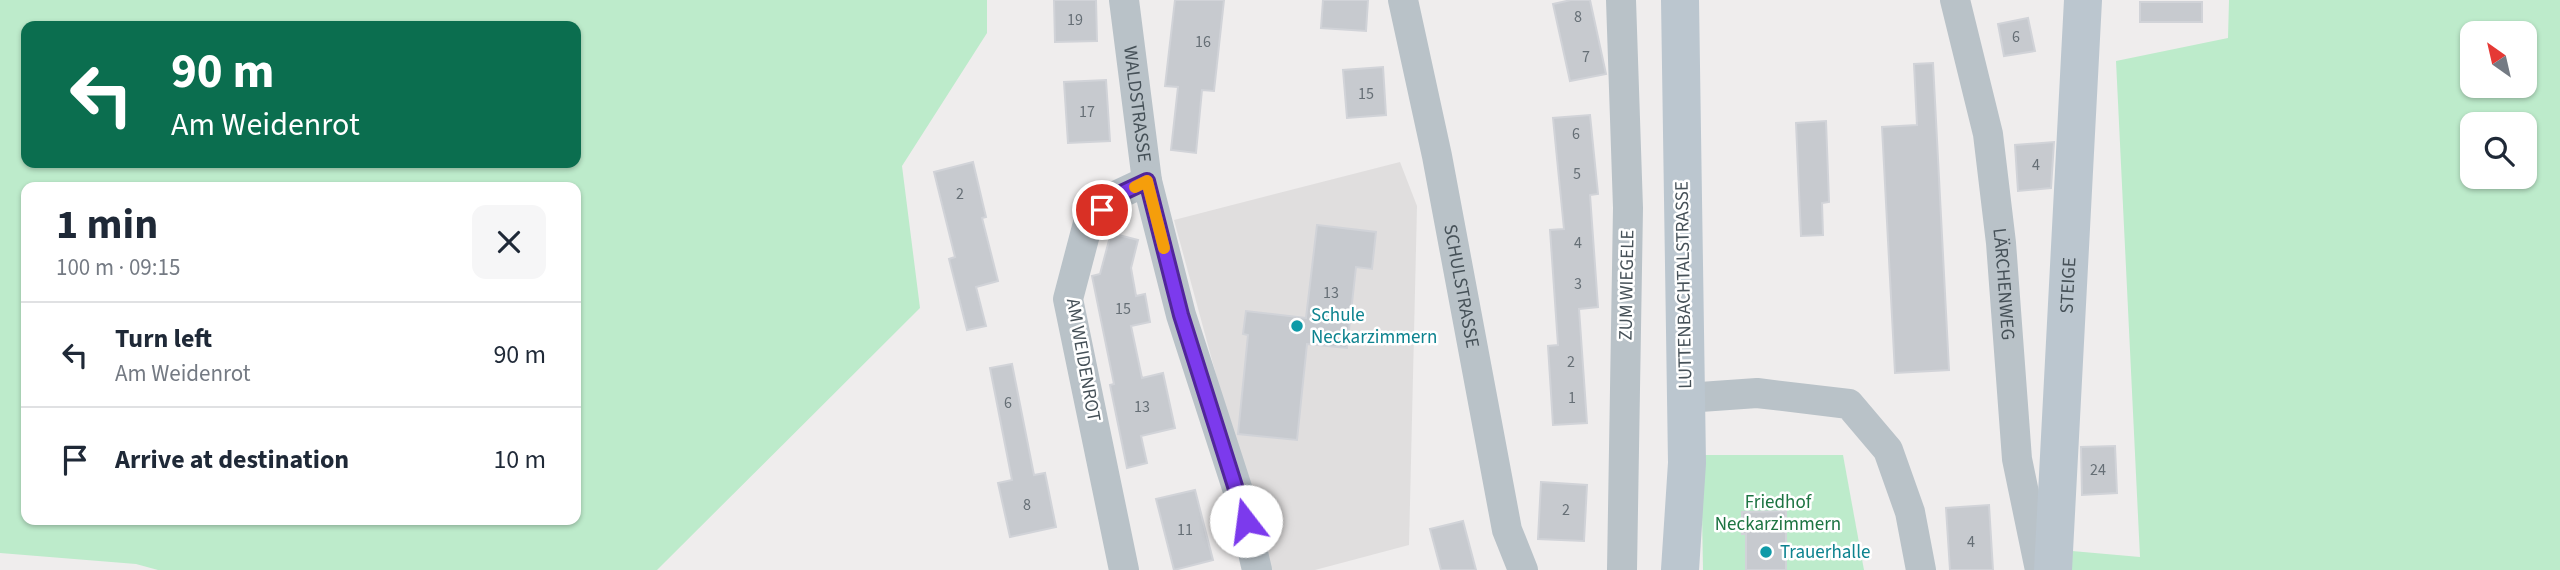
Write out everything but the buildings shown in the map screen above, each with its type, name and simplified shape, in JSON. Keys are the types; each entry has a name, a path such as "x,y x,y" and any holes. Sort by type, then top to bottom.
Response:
{"street":[{"name":"WALDSTRASSE","path":"1124,0 1147,181 1181,315 1240,497 1257,570"},
{"name":"SCHULSTRASSE","path":"1404,0 1437,156 1507,530 1523,570"},
{"name":"ZUM WIEGELE","path":"1621,0 1628,208 1622,570"},
{"name":"LUTTENBACHTALSTRASSE","path":"1680,0 1687,463 1680,570"},
{"name":"LÄRCHENWEG","path":"1955,0 1988,134 2001,243 2017,459 2040,570"},
{"name":"STEIGE","path":"2053,570 2083,0"},
{"name":"AM WEIDENROT","path":"1124,570 1068,299 1088,223 1115,196 1147,181"},
{"path":"1686,398 1757,393 1849,404 1888,450 1910,512 1921,570"}],"shaded area":[{"path":"1400,162 1417,206 1409,545 1315,570 1269,570 1174,220"}],"green space":[{"path":"0,0 987,0 987,33 902,166 920,308 657,570 158,570 136,564 0,553"},
{"path":"2229,0 2560,0 2560,570 2070,570 2072,551 2140,557 2116,61 2228,38"},
{"name":"Friedhof Neckarzimmern","path":"1701,455 1843,455 1864,570 1703,570"}],"slow traffic":[{"path":"1135,187 1147,181 1164,248"}],"place":[{"name":"Schule Neckarzimmern","path":"1297,326"},
{"name":"Trauerhalle","path":"1766,552"}],"route":[{"path":"1102,210 1115,196 1147,181 1181,315 1246,521"}]}
